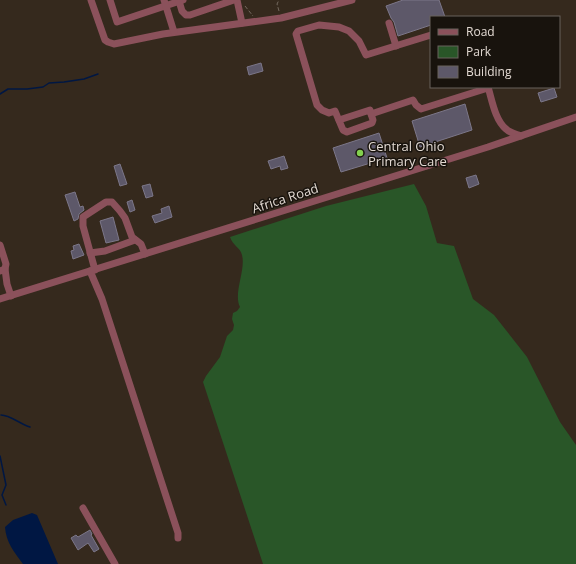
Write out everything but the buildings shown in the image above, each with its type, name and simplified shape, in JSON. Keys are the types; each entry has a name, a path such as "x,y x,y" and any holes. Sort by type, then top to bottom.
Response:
{"street":[{"path":"91,0 105,40 114,44 174,32 281,18 352,0"},
{"path":"110,0 117,22 165,3 181,1 182,11 186,15 190,15 236,0 242,23"},
{"path":"165,3 174,32"},
{"path":"389,23 396,46"},
{"path":"339,120 370,110 373,120 372,123 347,132 343,130 335,111 329,113 322,110 317,104 296,34 298,31 319,25 339,27 349,31 359,41 366,55 430,35"},
{"path":"371,114 412,100 421,108 485,88"},
{"path":"488,88 497,115 502,125 510,132 521,136"},
{"name":"Africa Road","path":"0,300 521,136 576,117"},
{"path":"145,254 141,244 132,237 125,218 112,202 106,202 83,217 83,226 93,271 178,533 178,538"},
{"path":"90,253 105,251 135,240"},
{"path":"0,245 6,264 3,270 11,296"},
{"path":"83,508 115,564"}],"path":[{"path":"279,0 277,4 279,14"},
{"path":"244,4 253,17"}],"green space":[{"path":"414,184 426,206 437,243 454,246 473,299 494,315 527,357 560,422 576,445 576,564 263,564 203,382 220,357 227,336 233,330 233,313 240,307 238,295 243,261 240,250 230,237 326,206"}],"water":[{"path":"32,513 37,515 58,564 23,564 11,547 5,527 13,520"}],"waterway":[{"path":"0,94 8,89 43,87 49,83 84,79 98,74"},
{"path":"1,415 8,416 30,427"},
{"path":"0,456 6,485 2,495 6,505"}],"place":[{"name":"Central Ohio Primary Care","path":"360,153"}]}
